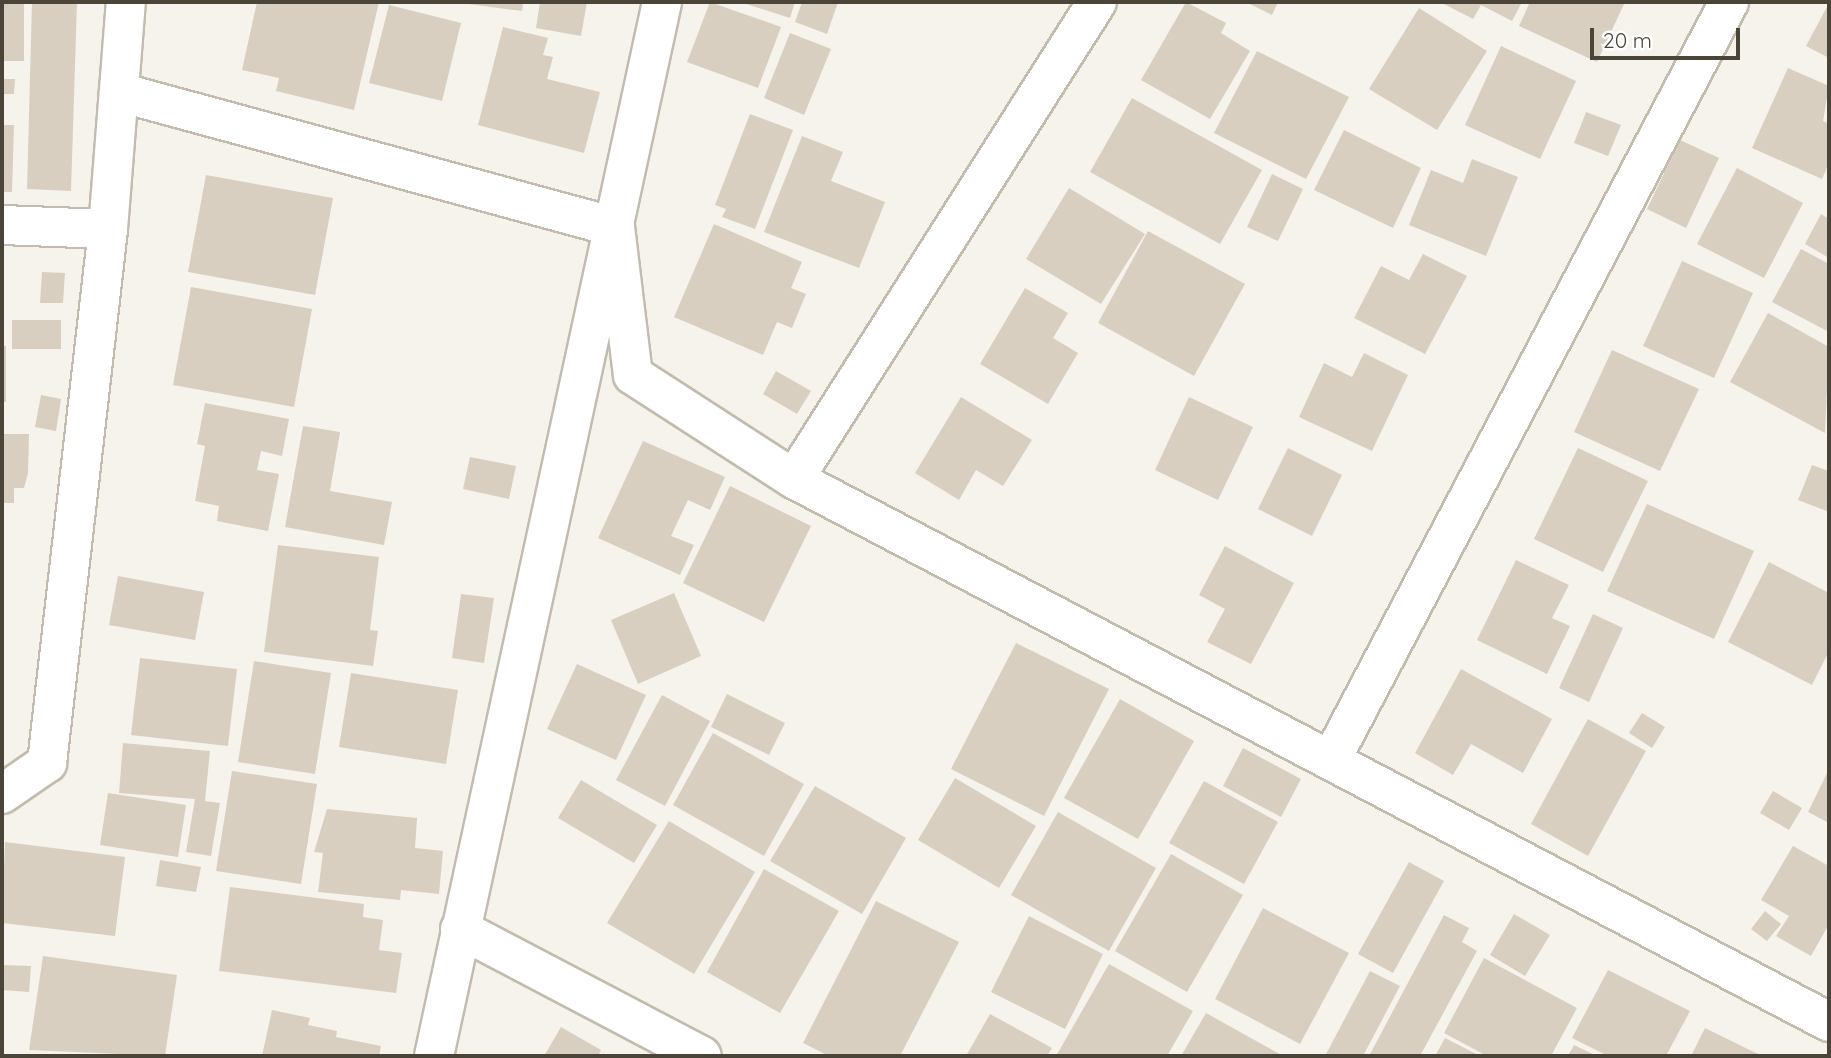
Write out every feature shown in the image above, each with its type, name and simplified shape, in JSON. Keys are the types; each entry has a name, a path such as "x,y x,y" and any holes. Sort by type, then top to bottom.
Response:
{"street":[{"path":"2,794 47,763 107,229 126,2"},
{"path":"434,1056 662,2"},
{"path":"794,479 1097,2"},
{"path":"1332,758 1729,2"},
{"path":"119,92 615,227"},
{"path":"2,225 107,229"},
{"path":"615,227 633,375 794,479 1332,758 1829,1022"},
{"path":"460,929 702,1056"}],"building":[{"path":"2,2 24,2 24,61 2,61"},
{"path":"32,2 77,2 71,191 27,189"},
{"path":"257,2 379,2 354,110 276,91 279,78 242,70"},
{"path":"453,2 523,2 522,11"},
{"path":"540,2 587,2 581,36 536,28"},
{"path":"710,2 781,27 758,88 687,62"},
{"path":"740,2 795,2 790,18"},
{"path":"802,2 838,2 827,34 795,22"},
{"path":"1186,2 1226,23 1221,33 1250,51 1210,119 1141,80"},
{"path":"1246,2 1278,2 1272,15"},
{"path":"1440,2 1522,2 1512,21 1481,5 1473,19"},
{"path":"1530,2 1625,2 1597,62 1519,26"},
{"path":"1829,3 1829,58 1806,46"},
{"path":"389,5 461,23 442,101 369,83"},
{"path":"1419,8 1487,51 1437,130 1369,89"},
{"path":"503,27 548,38 543,55 553,57 547,79 600,92 584,153 478,125"},
{"path":"790,33 831,49 804,115 764,98"},
{"path":"1501,46 1576,81 1540,159 1465,125"},
{"path":"1257,51 1349,97 1306,179 1214,133"},
{"path":"1788,68 1829,86 1823,121 1829,124 1829,163 1822,179 1752,148"},
{"path":"2,79 15,79 14,94 2,94"},
{"path":"1132,98 1262,170 1220,244 1090,172"},
{"path":"1586,112 1621,125 1608,156 1574,143"},
{"path":"750,114 793,130 755,229 722,217 726,209 715,205"},
{"path":"2,125 14,125 12,192 2,192"},
{"path":"1344,130 1421,168 1393,228 1314,190"},
{"path":"802,136 843,152 831,181 885,202 859,268 764,232"},
{"path":"1680,140 1719,158 1686,228 1647,209"},
{"path":"1472,159 1518,177 1486,256 1409,225 1431,170 1463,183"},
{"path":"1737,168 1803,203 1764,278 1697,244"},
{"path":"1272,174 1303,189 1278,241 1247,227"},
{"path":"206,175 333,198 315,295 188,272"},
{"path":"1069,188 1145,234 1101,304 1026,259"},
{"path":"1821,214 1829,219 1829,258 1805,244"},
{"path":"714,224 802,262 791,288 806,294 792,328 777,322 763,355 674,317"},
{"path":"1148,231 1245,284 1194,376 1098,323"},
{"path":"1801,249 1829,264 1829,332 1772,302"},
{"path":"1423,254 1467,276 1425,354 1354,318 1381,266 1409,280"},
{"path":"1682,261 1753,293 1714,378 1643,346"},
{"path":"42,272 65,273 63,303 40,303"},
{"path":"191,287 312,309 294,407 173,385"},
{"path":"1025,288 1068,313 1053,338 1078,353 1048,404 980,364"},
{"path":"1768,313 1829,347 1825,433 1730,382"},
{"path":"12,320 61,320 61,349 12,349"},
{"path":"2,346 6,346 6,402 2,402"},
{"path":"1612,350 1699,389 1660,471 1574,432"},
{"path":"1364,353 1408,375 1372,451 1299,417 1324,363 1352,377"},
{"path":"776,371 811,391 797,414 763,394"},
{"path":"41,395 61,399 56,431 35,427"},
{"path":"961,397 1032,440 1003,486 976,470 959,500 915,473"},
{"path":"1189,397 1253,427 1218,500 1155,470"},
{"path":"205,403 289,419 282,456 261,451 257,470 279,474 268,531 217,521 219,506 195,501 205,446 197,444"},
{"path":"303,426 340,432 330,491 392,502 384,545 285,527"},
{"path":"2,434 29,434 28,473 24,488 14,488 14,503 2,503"},
{"path":"643,441 725,477 710,510 688,500 671,536 694,545 680,575 598,538"},
{"path":"1288,448 1342,475 1312,536 1258,509"},
{"path":"1578,448 1648,481 1603,572 1534,539"},
{"path":"470,457 516,466 509,499 463,489"},
{"path":"1812,465 1829,471 1829,512 1798,500"},
{"path":"730,486 811,526 764,622 683,583"},
{"path":"1647,504 1754,551 1714,639 1607,591"},
{"path":"278,545 379,557 370,630 378,631 373,666 264,652"},
{"path":"1225,546 1294,583 1251,664 1207,642 1225,609 1199,595"},
{"path":"1516,560 1569,585 1552,618 1570,626 1547,674 1477,640"},
{"path":"1769,562 1829,593 1829,651 1812,685 1728,642"},
{"path":"118,576 204,592 195,640 109,625"},
{"path":"674,593 701,656 638,684 611,620"},
{"path":"461,594 494,598 484,663 452,658"},
{"path":"1593,614 1623,628 1589,702 1559,688"},
{"path":"1016,643 1109,689 1044,816 951,769"},
{"path":"140,658 237,669 228,746 131,735"},
{"path":"254,661 331,673 315,774 238,762"},
{"path":"577,664 646,695 616,760 547,729"},
{"path":"1461,669 1552,719 1523,773 1471,744 1453,775 1415,753"},
{"path":"351,673 458,690 446,764 339,747"},
{"path":"727,694 785,723 769,755 711,727"},
{"path":"662,695 710,721 665,806 616,780"},
{"path":"1120,699 1194,741 1138,839 1064,798"},
{"path":"1642,713 1665,727 1652,748 1629,733"},
{"path":"1588,719 1646,751 1588,856 1531,824"},
{"path":"713,733 804,784 764,856 673,805"},
{"path":"123,743 210,751 205,801 220,803 211,856 186,852 195,799 119,793"},
{"path":"1243,748 1301,779 1281,817 1223,786"},
{"path":"1829,769 1829,823 1808,812"},
{"path":"232,771 317,784 301,884 216,871"},
{"path":"955,778 1036,826 999,888 918,840"},
{"path":"581,780 657,825 634,863 558,818"},
{"path":"1204,781 1278,822 1244,884 1169,843"},
{"path":"815,786 906,838 862,914 770,861"},
{"path":"1773,791 1802,808 1789,830 1760,813"},
{"path":"108,793 186,805 178,857 100,845"},
{"path":"327,809 417,818 415,848 443,851 439,894 401,890 400,900 318,892 323,853 314,852"},
{"path":"1058,812 1156,868 1109,951 1011,895"},
{"path":"669,821 755,872 694,974 607,923"},
{"path":"5,842 125,857 115,936 2,923"},
{"path":"1793,846 1829,866 1829,924 1811,956 1776,936 1789,916 1761,900"},
{"path":"1171,854 1243,895 1187,992 1115,951"},
{"path":"160,860 201,867 196,892 156,886"},
{"path":"1409,862 1444,881 1393,973 1358,954"},
{"path":"764,869 839,911 780,1013 707,972"},
{"path":"230,887 364,904 363,917 383,920 379,950 402,953 396,993 219,971"},
{"path":"876,901 959,942 900,1056 829,1056 803,1043"},
{"path":"1263,908 1349,953 1300,1044 1215,999"},
{"path":"1765,911 1781,924 1767,941 1751,929"},
{"path":"1514,914 1550,935 1525,976 1490,955"},
{"path":"1444,915 1469,928 1462,942 1477,951 1420,1056 1369,1056"},
{"path":"1029,916 1103,954 1065,1029 991,992"},
{"path":"43,956 177,975 165,1056 29,1050"},
{"path":"1484,958 1577,1008 1551,1056 1487,1056 1444,1033"},
{"path":"1109,964 1193,1011 1167,1056 1056,1056"},
{"path":"2,965 31,966 29,992 2,990"},
{"path":"1608,970 1690,1011 1666,1056 1608,1056 1572,1038"},
{"path":"1370,971 1400,986 1363,1056 1325,1056"},
{"path":"272,1010 310,1018 308,1025 337,1031 336,1037 381,1046 379,1056 262,1056"},
{"path":"1206,1013 1283,1056 1181,1056"},
{"path":"990,1014 1052,1048 1047,1056 966,1056"},
{"path":"561,1027 601,1050 598,1056 544,1056"},
{"path":"1705,1028 1762,1056 1691,1056"},
{"path":"1445,1038 1480,1056 1435,1056"},
{"path":"1574,1045 1597,1056 1568,1056"}]}
